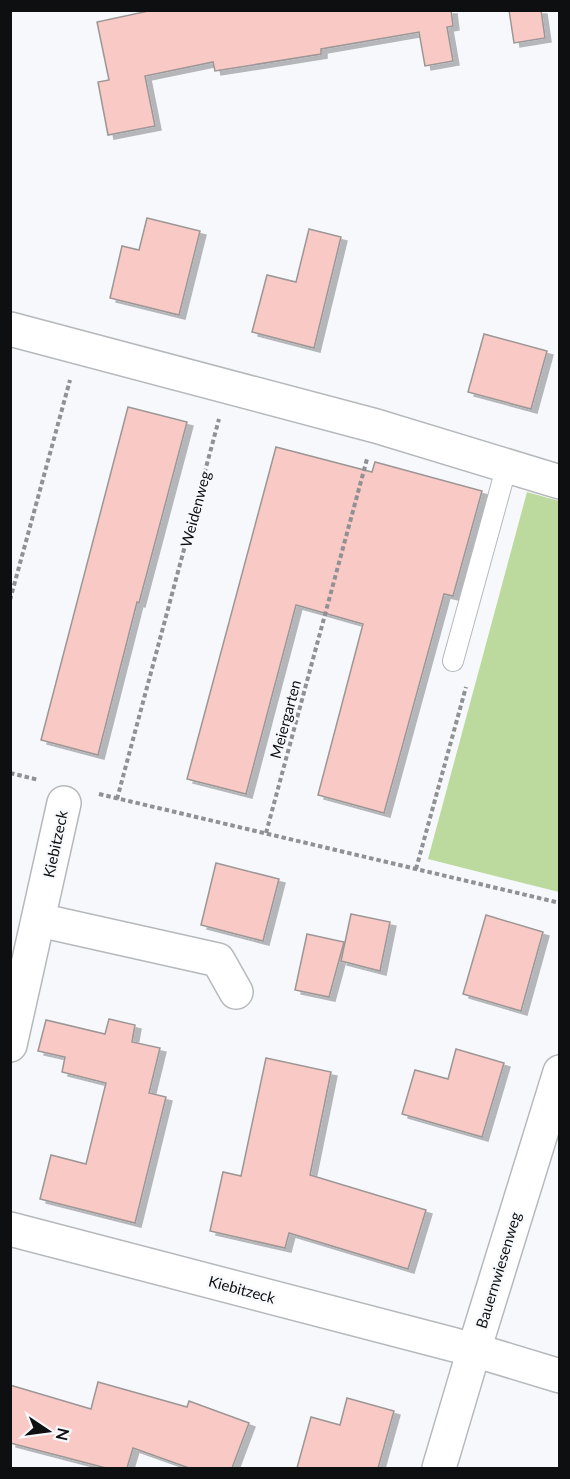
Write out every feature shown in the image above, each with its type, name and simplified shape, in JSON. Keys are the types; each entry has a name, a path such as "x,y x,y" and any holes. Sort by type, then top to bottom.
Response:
{"street":[{"path":"10,329 376,426 560,482"},
{"name":"Kiebitzeck","path":"10,1045 39,920 54,792"},
{"path":"39,920 218,960 236,992"},
{"name":"Bauernwiesenweg","path":"439,1468 560,1072"},
{"name":"Kiebitzeck","path":"10,1229 474,1350 560,1376"}],"lane":[{"path":"453,661 507,465"}],"path":[{"path":"10,600 78,347"},
{"name":"Weidenweg","path":"117,799 228,386"},
{"name":"Meiergarten","path":"266,833 376,426"},
{"path":"416,869 468,680"},
{"path":"10,773 54,792"},
{"path":"97,794 560,903"}],"green space":[{"path":"527,492 559,501 559,892 428,859"}],"building":[{"path":"153,10 451,10 453,26 447,27 453,61 425,66 419,32 321,49 321,54 215,71 213,62 145,76 155,126 108,135 98,82 109,80 97,22"},
{"path":"509,10 541,10 545,38 514,43"},
{"path":"147,218 200,231 179,315 110,298 122,246 139,250"},
{"path":"309,229 341,237 314,348 252,332 267,275 296,282"},
{"path":"484,334 547,351 531,409 468,392"},
{"path":"128,407 187,422 139,603 137,602 98,755 41,740"},
{"path":"276,447 372,472 375,462 482,491 453,596 444,594 384,813 318,795 363,624 296,605 246,794 187,779"},
{"path":"216,863 279,879 263,941 201,925"},
{"path":"351,914 390,922 380,971 341,961"},
{"path":"486,915 543,932 521,1011 463,994"},
{"path":"307,934 344,942 329,997 295,990"},
{"path":"109,1019 135,1025 132,1042 160,1048 149,1093 166,1097 135,1223 40,1199 51,1155 86,1164 106,1083 62,1072 65,1057 38,1051 46,1020 105,1034"},
{"path":"456,1049 504,1063 482,1137 402,1114 415,1070 448,1079"},
{"path":"266,1058 331,1072 310,1175 426,1210 408,1269 289,1233 285,1248 210,1231 223,1172 241,1176"},
{"path":"98,1382 187,1407 189,1401 249,1423 232,1468 189,1468 133,1448 127,1468 106,1468 10,1443 10,1385 91,1409"},
{"path":"347,1398 394,1411 378,1468 297,1468 311,1417 340,1425"}]}
